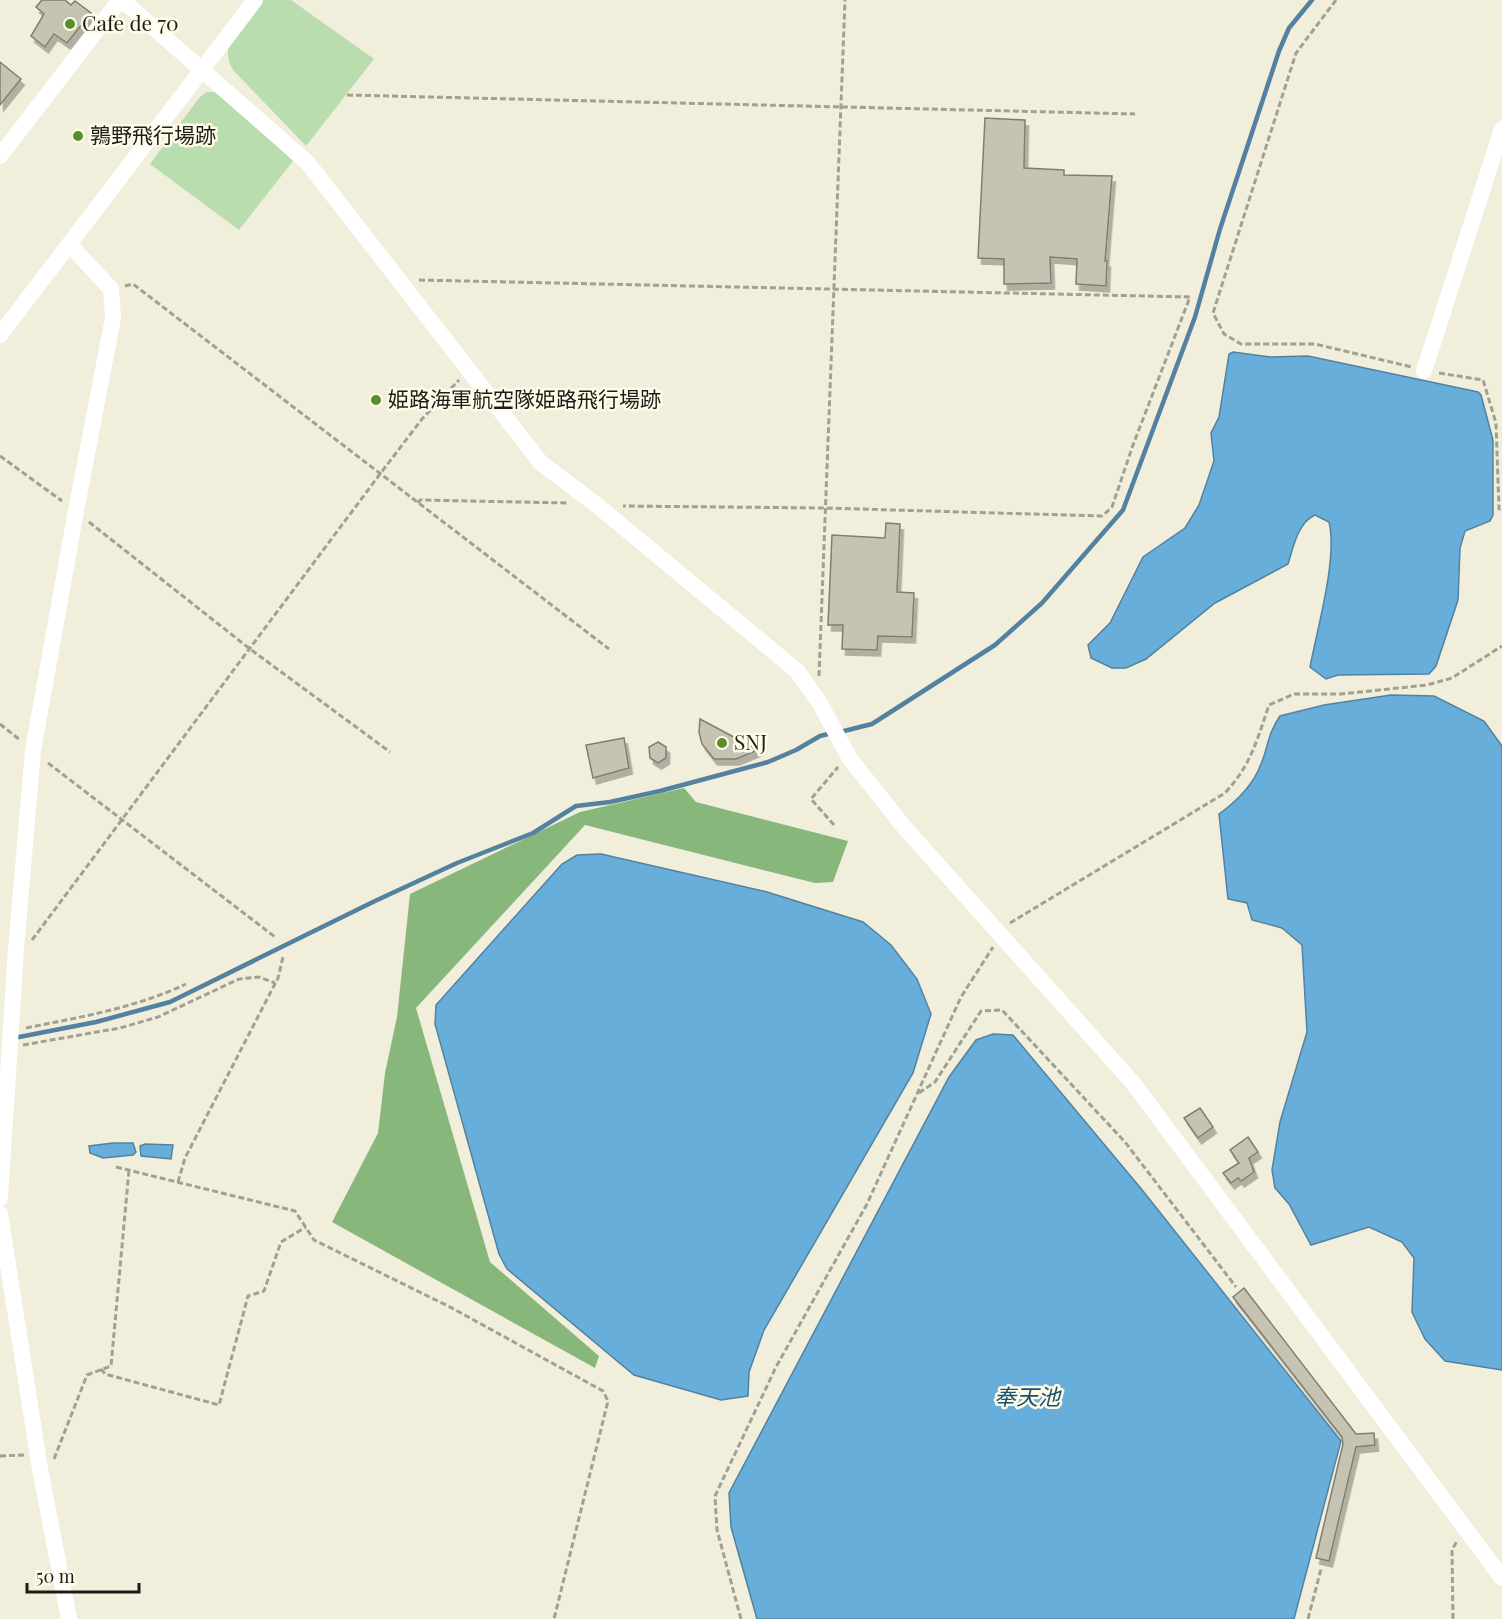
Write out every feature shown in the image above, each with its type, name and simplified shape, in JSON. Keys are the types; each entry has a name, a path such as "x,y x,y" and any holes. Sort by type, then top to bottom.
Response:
{"street":[{"path":"0,156 121,0 307,162 541,463 592,502 797,671 819,702 850,759 905,828 1002,933 1133,1083 1502,1578"},
{"path":"0,334 255,0"},
{"path":"1424,370 1502,129"},
{"path":"0,1198 11,1031 6,995 16,949 33,750 114,318 111,289 69,244"},
{"path":"0,1214 39,1462 69,1619"}],"path":[{"path":"819,702 824,508 845,0"},
{"path":"1336,0 1296,53 1214,313 1224,334 1242,344 1315,344 1424,370 1483,380 1496,423 1499,509 1502,509"},
{"path":"347,94 1135,114"},
{"path":"400,280 1190,297 1133,445 1112,507 1102,516 592,502 420,500 418,503"},
{"path":"111,289 133,285 609,649"},
{"path":"16,949 26,948 422,419 468,370"},
{"path":"0,456 76,511 250,649 390,752"},
{"path":"741,1619 717,1530 715,1496 776,1367 867,1204 961,997 1002,933 1010,923 1225,793 1243,775 1269,705 1294,694 1341,694 1435,683 1452,678 1502,646"},
{"path":"0,724 275,937"},
{"path":"834,825 811,800 841,764"},
{"path":"178,1182 185,1158 275,984 283,957"},
{"path":"9,1048 120,1028 158,1017 239,979 259,977 275,984"},
{"path":"11,1031 157,998 186,984"},
{"path":"917,1094 935,1082 981,1011 1002,1010 1125,1142 1236,1287"},
{"path":"116,1167 296,1212 314,1240 450,1307 603,1391 608,1401 554,1619"},
{"path":"0,1456 51,1466 87,1375 111,1366 129,1170"},
{"path":"101,1369 105,1374 219,1405 248,1296 264,1291 281,1242 306,1227"},
{"path":"1453,1619 1452,1550 1463,1528"},
{"path":"1308,1619 1321,1569"}],"green space":[{"path":"262,0 291,0 374,59 306,146 233,70 229,60 230,42"},
{"path":"206,92 221,92 293,161 239,230 150,164 199,98"},
{"path":"684,788 696,802 848,841 833,882 815,883 585,825 416,1008 490,1262 599,1356 595,1368 332,1222 378,1133 385,1073 397,1017 410,894 580,812"}],"water":[{"path":"1233,352 1270,357 1308,356 1478,392 1481,395 1493,440 1493,515 1490,521 1465,531 1460,548 1458,600 1436,666 1429,674 1338,675 1326,679 1310,667 1326,594 1331,554 1329,522 1315,515 1309,518 1300,529 1288,564 1215,603 1146,659 1126,668 1112,668 1091,658 1088,645 1110,623 1143,557 1185,528 1199,505 1214,461 1211,433 1219,417 1229,354"},
{"path":"1391,695 1434,696 1484,721 1502,746 1502,1370 1445,1361 1425,1339 1412,1312 1414,1258 1402,1242 1369,1227 1311,1245 1289,1204 1275,1188 1272,1170 1280,1122 1307,1032 1302,945 1282,928 1252,920 1247,903 1228,899 1219,814 1238,798 1254,779 1280,716 1324,705"},
{"path":"601,854 767,892 863,922 891,945 917,979 931,1014 913,1073 764,1330 749,1372 748,1396 721,1400 634,1375 507,1269 499,1254 435,1024 436,1005 562,864 577,855"},
{"name":"奉天池","path":"993,1034 1013,1035 1143,1191 1341,1441 1294,1619 757,1619 731,1527 729,1493 949,1077 976,1040"},
{"path":"133,1143 136,1152 133,1155 103,1158 90,1153 89,1146"},
{"path":"145,1144 173,1145 171,1159 141,1156 140,1146"}],"building":[{"name":"Cafe de 70","path":"42,0 65,0 71,5 75,1 91,13 67,43 54,34 45,47 31,36 44,14 36,7"},
{"path":"0,62 21,79 0,105"},
{"path":"985,118 1025,120 1024,168 1064,170 1064,175 1112,176 1105,261 1107,261 1106,286 1076,284 1077,259 1050,257 1051,283 1004,284 1004,259 978,258"},
{"path":"886,523 900,524 897,592 914,593 912,637 878,636 877,650 842,649 843,625 828,625 832,535 885,538"},
{"path":"700,719 758,750 736,759 714,759 702,744 699,732"},
{"path":"624,738 629,768 593,778 586,745"},
{"path":"658,742 666,747 666,758 658,763 650,758 649,747"},
{"path":"1200,1108 1213,1127 1198,1138 1184,1118"},
{"path":"1248,1137 1258,1152 1249,1158 1254,1172 1241,1181 1238,1178 1231,1183 1223,1173 1239,1163 1230,1150"},
{"path":"1244,1288 1356,1434 1374,1433 1375,1445 1356,1447 1329,1561 1316,1558 1343,1444 1342,1437 1233,1297"}],"waterway":[{"path":"840,732 872,724 995,645 1042,603 1123,510 1195,317 1220,229 1279,51 1289,28 1312,0"},
{"path":"14,1038 96,1022 170,1002 375,901 457,863 533,833 576,806 610,802 660,791 768,762 820,736 832,733"}],"place":[{"name":"Cafe de 70","path":"70,24"},
{"name":"鶉野飛行場跡","path":"78,136"},
{"name":"姫路海軍航空隊姫路飛行場跡","path":"376,400"},
{"name":"SNJ","path":"722,743"}]}
